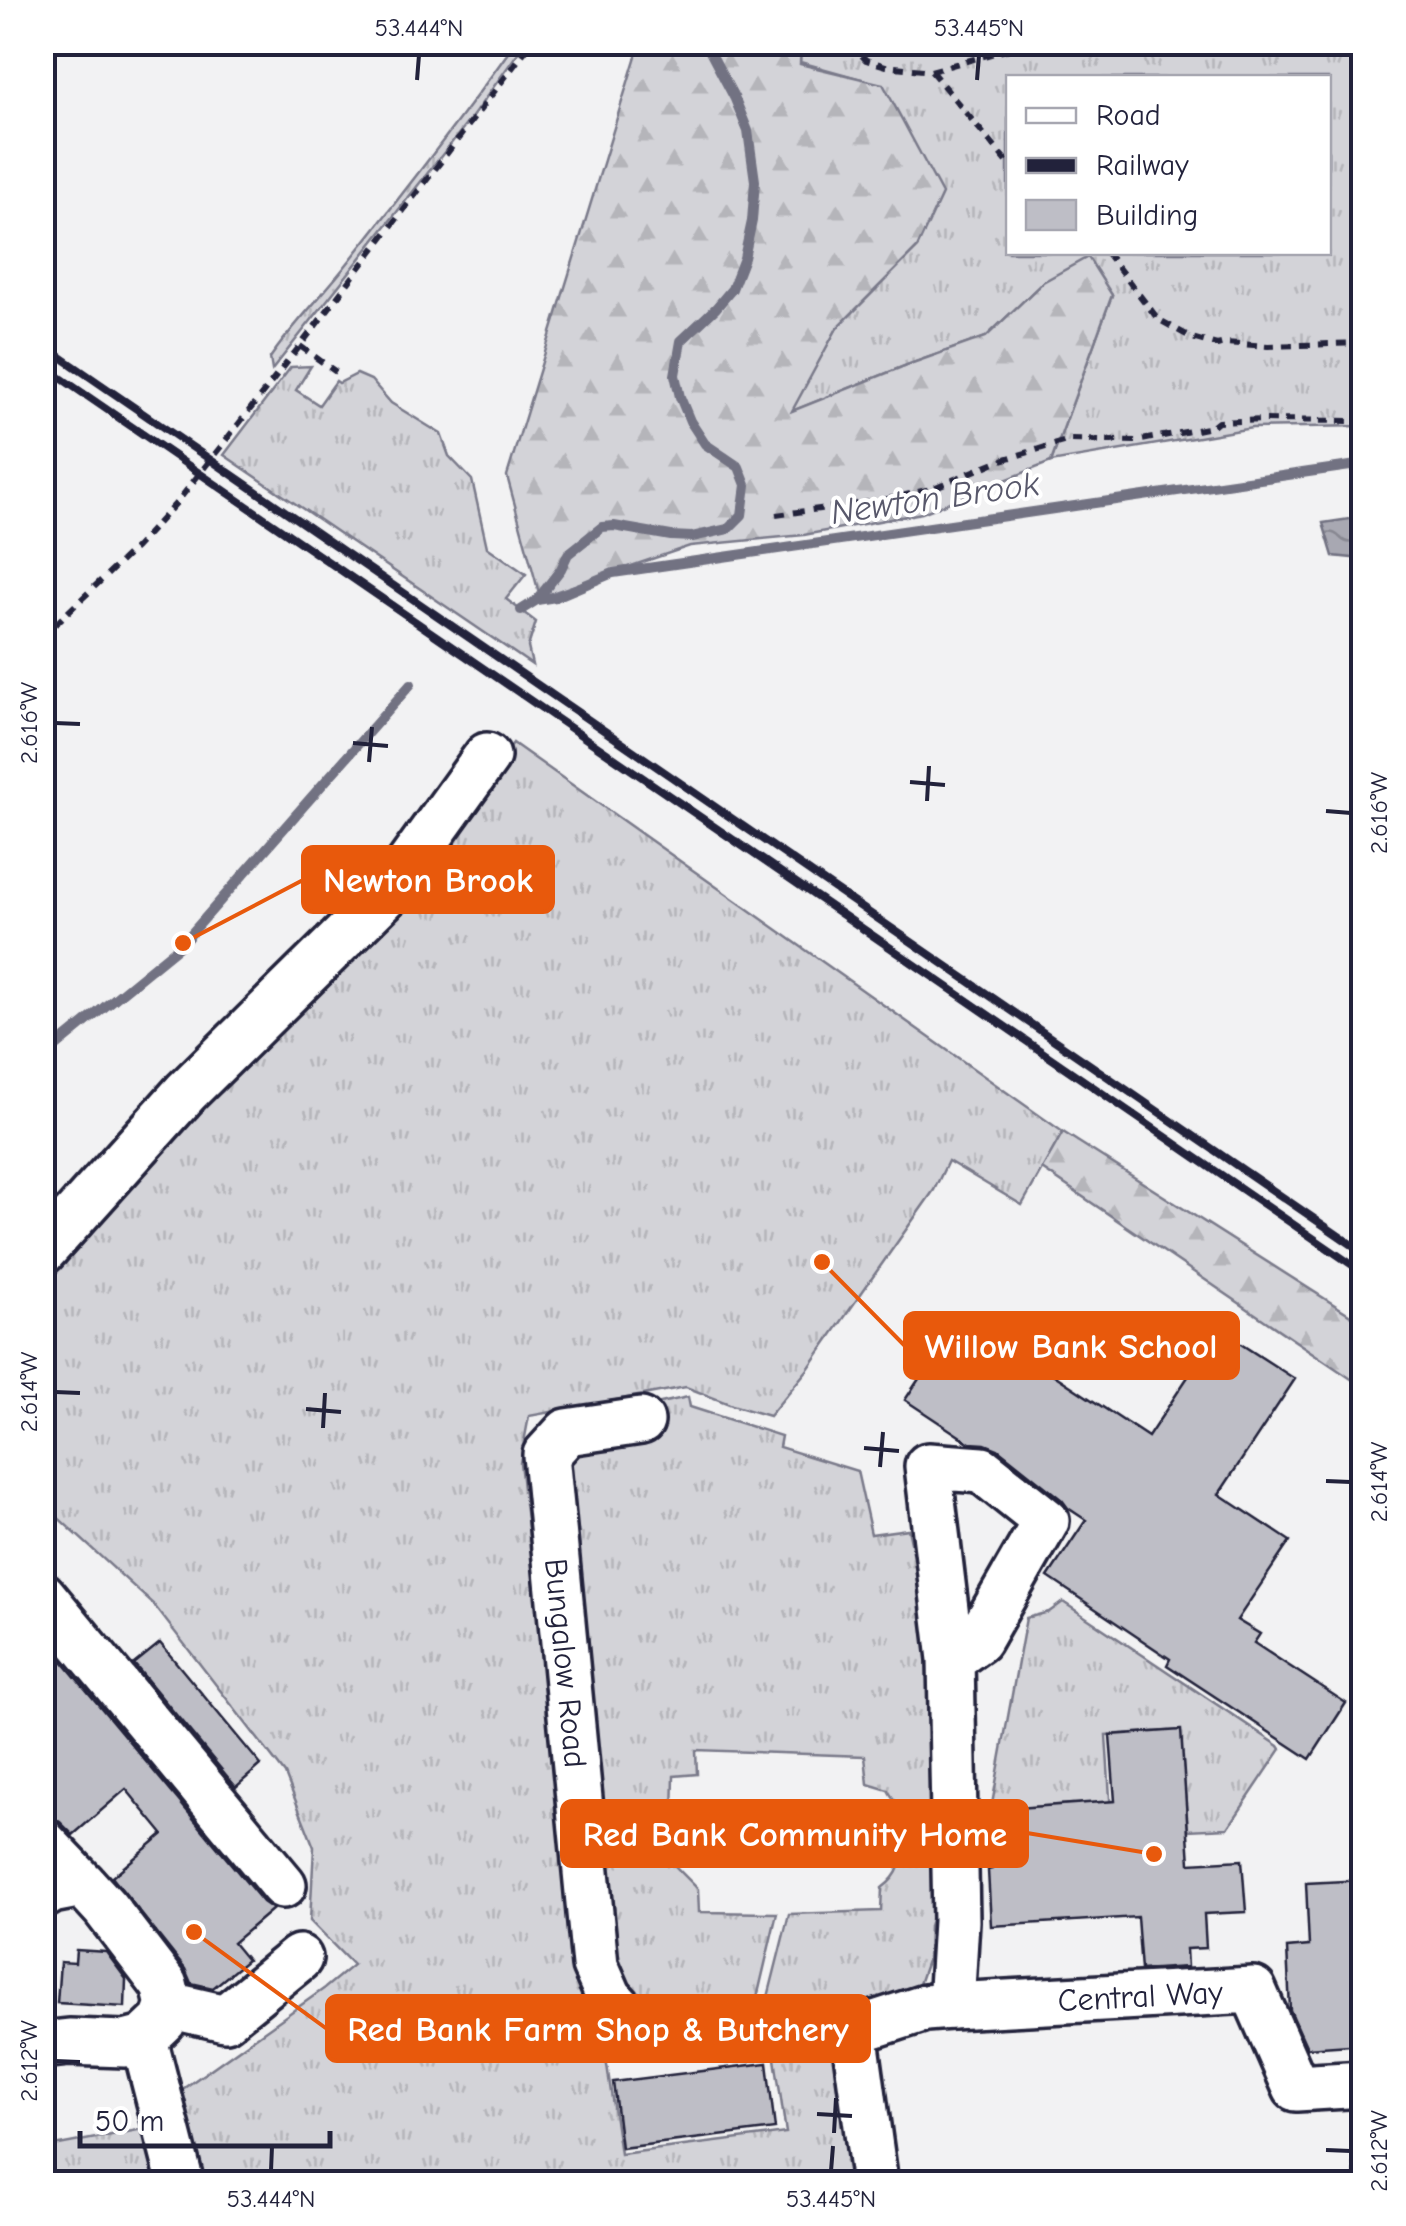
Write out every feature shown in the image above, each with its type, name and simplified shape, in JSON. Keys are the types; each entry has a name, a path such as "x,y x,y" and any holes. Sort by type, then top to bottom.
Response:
{"street":[{"path":"42,1252 186,1092 388,892 487,756"},
{"name":"Bungalow Road","path":"633,2023 609,1998 596,1965 546,1456 567,1432 641,1421"},
{"path":"42,1595 283,1885"},
{"path":"951,1659 956,1921 951,2006"},
{"path":"42,1841 63,1890 105,1908 164,1985 157,2022 180,2184"},
{"path":"42,2045 125,2044 157,2022 225,2018 300,1958"},
{"name":"Central Way","path":"633,2023 854,2030 925,2008 1252,1990 1296,2088 1364,2084"},
{"path":"854,2030 875,2184"}],"path":[{"path":"42,637 178,501 532,42"},
{"path":"850,42 866,60 931,71 1034,42"},
{"path":"1343,42 1364,49"},
{"path":"931,71 1006,160"},
{"path":"1108,255 1158,319 1192,338 1217,344 1268,346 1364,343"},
{"path":"300,346 336,372"},
{"path":"776,516 931,489 998,461 1070,440 1136,440 1212,428 1218,422 1364,417"}],"green space":[{"path":"515,43 525,43 472,117 272,370 270,358 278,347 387,213"},
{"path":"640,43 801,43 800,64 883,84 942,194 917,248 837,328 792,411 986,337 1043,282 1088,257 1112,295 1051,462 922,513 804,535 690,546 540,597 507,476"},
{"path":"801,43 1363,43 1363,426 1252,428 1051,462 1112,295 1043,282 986,337 790,412 837,328 917,248 883,85 800,62"},
{"path":"1363,134 1363,219 1353,198 1351,177 1354,155"},
{"path":"311,366 296,390 319,405 336,381 357,374 371,380 391,403 441,434 449,456 472,480 487,547 526,574 506,599 536,622 528,647 532,665 224,455 291,367"},
{"path":"513,743 1063,1132 1022,1205 948,1161 934,1190 808,1369 769,1416 686,1387 529,1416 520,1463 585,1983 752,2049 605,2051 620,2154 786,2133 773,2045 831,2048 841,2058 854,2183 200,2183 177,2093 353,1965 310,1921 314,1847 285,1774 154,1605 43,1504 43,1270"},
{"path":"1063,1132 1363,1323 1363,1387 1042,1169"},
{"path":"688,1397 690,1407 781,1436 779,1447 857,1471 871,1534 908,1529 914,1556 922,1554 948,1803 932,1814 908,1811 888,1790 868,1784 865,1756 696,1750 697,1774 674,1776 675,1866 698,1889 699,1912 777,1913 752,2019 647,2005 606,1960 568,1797 536,1430"},
{"path":"1063,1602 1279,1746 1281,1749 1228,1828 1188,1830 1180,1730 1106,1735 1112,1830 1073,1804 991,1810 1026,1618 1049,1612"},
{"path":"918,1842 933,1845 935,1907 929,1926 928,1958 919,1984 898,2006 763,2017 789,1914 881,1911 882,1888 896,1873 905,1848"},
{"path":"1363,2122 1363,2183 1355,2183 1351,2123"},
{"path":"159,2126 171,2183 43,2184 43,2148"}],"water":[{"path":"1363,517 1363,559 1333,556 1323,523"}],"building":[{"path":"962,1314 1148,1437 1219,1330 1295,1379 1219,1494 1290,1541 1237,1620 1260,1634 1254,1643 1346,1703 1310,1759 1167,1665 1170,1659 1048,1577 1086,1520 998,1449 970,1443 905,1400"},
{"path":"42,1637 263,1902 273,1909 233,1943 247,1960 213,1988 191,1983 185,1969 112,1877 163,1834 126,1789 73,1835 60,1822 42,1816"},
{"path":"160,1643 261,1765 236,1787 134,1664"},
{"path":"1181,1730 1190,1863 1242,1860 1246,1912 1204,1914 1206,1948 1186,1949 1187,1967 1141,1970 1137,1917 991,1926 988,1810 1115,1801 1110,1735"},
{"path":"1364,1880 1364,2044 1307,2048 1290,2010 1287,1948 1309,1946 1306,1883"},
{"path":"76,1950 106,1952 126,1979 125,2007 57,2003 60,1962 75,1963"},
{"path":"767,2063 775,2129 621,2148 613,2082"}],"waterway":[{"path":"537,600 568,554 602,527 692,537 728,529 742,515 746,485 739,467 705,444 690,421 675,375 681,341 732,289 752,221 755,181 748,131 705,42"},
{"name":"Newton Brook","path":"521,610 537,600 556,597 613,573 1364,464"},
{"name":"Newton Brook","path":"42,1060 183,943 411,684"}],"railway":[{"path":"42,344 1364,1253"},
{"path":"42,365 1364,1273"}],"place":[{"name":"Newton Brook","path":"183,943"},
{"name":"Willow Bank School","path":"822,1262"},
{"name":"Red Bank Community Home","path":"1154,1854"},
{"name":"Red Bank Farm Shop & Butchery","path":"194,1932"}]}
